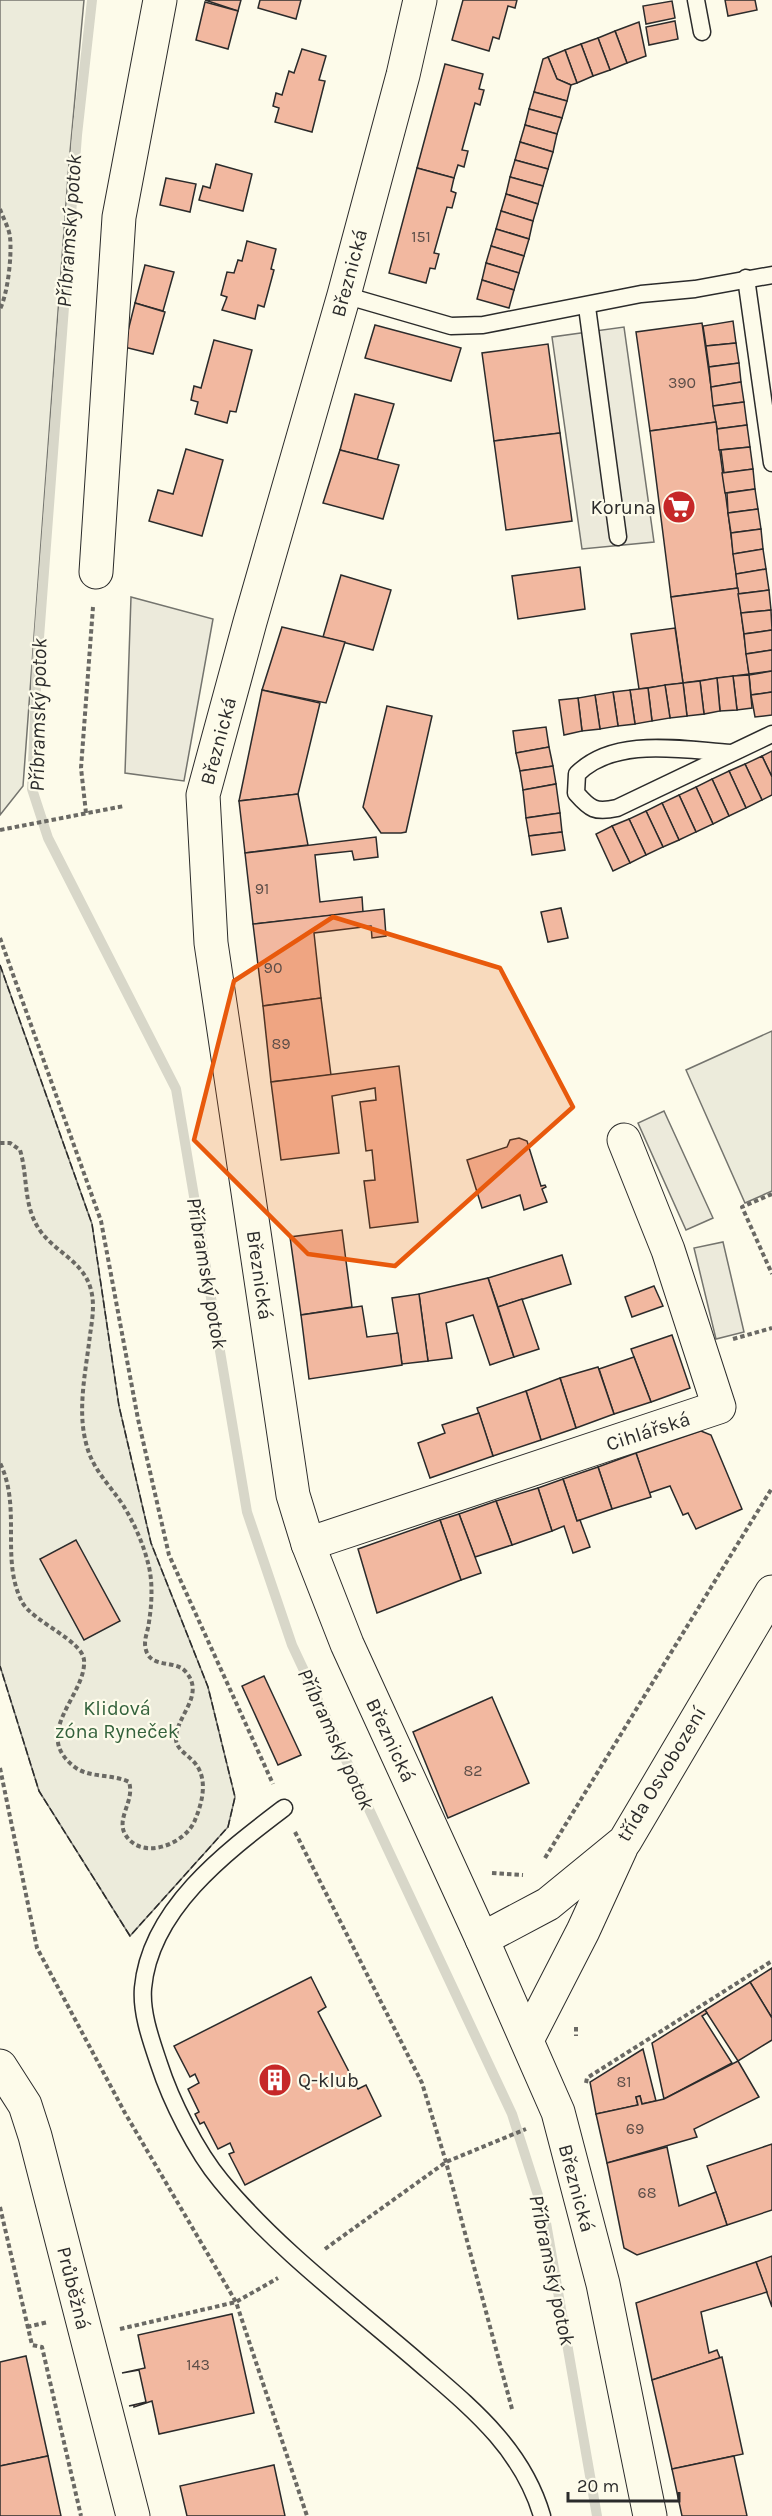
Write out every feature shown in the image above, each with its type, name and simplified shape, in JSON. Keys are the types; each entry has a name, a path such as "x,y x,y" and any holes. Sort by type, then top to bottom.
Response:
{"street":[{"path":"96,572 119,217 160,0"},
{"name":"Březnická","path":"420,0 403,75 344,295 249,622 203,795 211,943 293,1495 308,1544 347,1644 482,1939 558,2112 603,2284 650,2516"},
{"name":"Cihlářská","path":"308,1544 719,1407 668,1250 624,1140"},
{"name":"třída Osvobození","path":"482,1939 548,1904 625,1841 772,1592"},
{"path":"527,2040 583,1931 625,1841"},
{"name":"Průběžná","path":"0,2066 25,2105 32,2126 133,2516"}],"lane":[{"path":"696,0 702,32"},
{"path":"344,295 451,326 483,325 641,294 694,289 772,275"},
{"path":"746,278 772,463"},
{"path":"587,306 618,537"},
{"path":"731,753 651,748 610,754 588,763 577,774 576,793 588,807 601,811 617,808 772,734"},
{"path":"284,1808 222,1855 169,1916 152,1951 143,1988 148,2030 164,2079 187,2127 219,2180 251,2215 304,2264 484,2419 516,2459 539,2503 542,2516"}],"path":[{"path":"0,209 10,235 4,301 0,309"},
{"path":"86,813 81,768 96,572"},
{"path":"0,831 124,806"},
{"path":"0,938 101,1221 138,1419 169,1555 284,1808 422,2083 446,2162 520,2439 516,2459"},
{"path":"0,1143 10,1143 20,1150 31,1214 39,1230 74,1261 86,1278 91,1291 93,1313 82,1401 85,1442 91,1461 103,1481 122,1504 144,1549 152,1588 149,1624 145,1639 148,1653 155,1661 176,1664 186,1672 192,1685 191,1702 179,1724 176,1738 178,1747 195,1762 202,1775 203,1795 195,1822 176,1842 162,1847 134,1844 124,1834 123,1819 132,1792 129,1782 78,1769 64,1757 58,1739 60,1723 83,1672 84,1659 79,1648 33,1615 23,1605 17,1592 9,1556 11,1496 0,1463"},
{"path":"772,1194 742,1208 772,1274"},
{"path":"543,1861 772,1488"},
{"path":"0,1768 37,1948 125,2114 236,2302 307,2516"},
{"path":"482,1872 521,1876 528,1871"},
{"path":"586,2087 587,2078 772,1960"},
{"path":"87,2337 236,2302 304,2264 446,2162 531,2127"},
{"path":"0,2207 32,2345 42,2347 81,2516"},
{"path":"27,2327 54,2321"}],"highlighted area":[{"path":"333,917 500,968 573,1107 395,1266 308,1254 194,1140 234,981"}],"green space":[{"path":"0,0 84,0 69,163 23,786 0,815"},
{"name":"Klidová zóna Ryneček","path":"0,965 92,1224 119,1406 151,1543 208,1687 235,1797 228,1827 130,1936 39,1791 0,1666"},
{"path":"772,1031 772,1191 745,1203 686,1070"}],"shaded area":[{"path":"624,327 654,542 582,549 552,337"},
{"path":"131,597 213,619 184,781 125,773"},
{"path":"664,1111 713,1218 686,1230 638,1123"},
{"path":"723,1242 744,1332 716,1339 694,1248"}],"building":[{"path":"205,0 241,0 238,11"},
{"path":"260,0 301,0 296,19 258,8"},
{"path":"463,0 517,0 515,8 508,6 499,39 493,37 489,51 452,40"},
{"path":"725,0 755,0 757,10 728,16"},
{"path":"672,1 675,18 646,24 643,6"},
{"path":"205,2 238,11 228,49 196,40"},
{"path":"675,21 678,39 649,45 646,27"},
{"path":"639,22 646,56 627,63 615,31"},
{"path":"615,31 627,63 610,70 598,38"},
{"path":"598,38 610,70 593,76 581,44"},
{"path":"581,44 593,76 577,83 565,50"},
{"path":"302,49 326,56 319,80 325,81 312,132 275,122 279,108 273,106 276,93 282,95 289,71 294,73"},
{"path":"565,50 577,83 571,85 557,79 548,57"},
{"path":"548,57 557,79 571,85 567,101 534,92 543,59"},
{"path":"445,64 483,74 479,89 484,90 480,105 475,103 462,150 468,151 464,167 458,165 454,178 417,168"},
{"path":"534,92 567,101 562,118 529,109"},
{"path":"529,109 562,118 557,134 525,125"},
{"path":"525,125 557,134 553,152 520,142"},
{"path":"520,142 553,152 548,169 515,160"},
{"path":"515,160 548,169 543,186 510,177"},
{"path":"216,164 252,174 243,211 199,200 203,186 210,188"},
{"path":"417,168 454,178 451,191 456,193 452,208 447,207 434,253 439,254 435,269 430,268 426,283 389,273"},
{"path":"510,177 543,186 538,204 506,194"},
{"path":"166,178 196,184 190,212 160,205"},
{"path":"506,194 538,204 533,221 501,211"},
{"path":"501,211 533,221 529,239 496,229"},
{"path":"496,229 529,239 524,256 491,246"},
{"path":"247,241 276,249 271,269 274,270 264,307 258,305 255,319 222,310 227,297 221,295 227,272 234,273 238,260 242,261"},
{"path":"491,246 524,256 519,273 486,263"},
{"path":"486,263 519,273 514,290 482,280"},
{"path":"145,265 174,272 163,311 135,303"},
{"path":"482,280 514,290 509,308 477,299"},
{"path":"135,303 165,312 153,354 124,347"},
{"path":"733,321 736,343 706,346 703,326"},
{"path":"702,323 716,422 650,431 636,332"},
{"path":"375,325 461,348 451,381 365,358"},
{"path":"214,340 252,350 236,412 230,411 227,423 195,414 198,402 191,400 194,386 201,388"},
{"path":"736,343 739,363 709,367 706,346"},
{"path":"548,344 560,433 494,441 482,353"},
{"path":"739,363 741,382 711,387 709,367"},
{"path":"741,382 744,402 713,406 711,387"},
{"path":"355,394 394,404 377,460 340,450"},
{"path":"744,402 747,425 717,429 713,406"},
{"path":"716,422 738,588 671,597 650,431"},
{"path":"747,425 750,447 719,450 717,429"},
{"path":"560,433 572,521 506,530 494,441"},
{"path":"750,447 753,469 724,473 721,450"},
{"path":"186,449 223,460 202,536 149,521 158,490 173,494"},
{"path":"340,450 399,465 383,519 323,503"},
{"path":"753,469 755,489 725,493 722,473"},
{"path":"755,489 758,509 728,513 727,493"},
{"path":"758,509 761,529 731,533 728,513"},
{"path":"761,529 763,549 733,554 731,533"},
{"path":"763,549 766,569 736,574 733,554"},
{"path":"580,567 585,609 518,619 512,576"},
{"path":"766,569 769,590 738,594 736,574"},
{"path":"341,575 391,590 373,650 323,637"},
{"path":"738,588 749,674 683,683 671,597"},
{"path":"769,590 771,610 741,613 738,594"},
{"path":"771,610 772,630 744,634 741,613"},
{"path":"282,627 345,642 326,703 262,690"},
{"path":"675,628 683,683 639,689 631,634"},
{"path":"772,630 772,650 746,654 744,634"},
{"path":"772,650 772,671 749,674 746,654"},
{"path":"772,671 772,692 751,695 749,675"},
{"path":"749,675 752,708 737,710 733,676"},
{"path":"733,676 737,710 720,711 717,678"},
{"path":"717,678 720,711 704,714 700,681"},
{"path":"700,681 704,714 687,716 683,683"},
{"path":"683,683 687,716 670,718 665,685"},
{"path":"665,685 670,718 652,721 648,688"},
{"path":"648,688 652,721 635,724 630,690"},
{"path":"262,690 320,703 298,794 239,801"},
{"path":"630,690 635,724 618,726 613,692"},
{"path":"613,692 618,726 600,729 595,695"},
{"path":"772,692 772,715 755,717 751,695"},
{"path":"595,695 600,729 582,731 578,698"},
{"path":"578,698 582,731 564,735 559,700"},
{"path":"387,706 432,716 406,832 401,833 381,833 363,807"},
{"path":"546,727 549,747 516,753 513,731"},
{"path":"549,747 553,766 520,771 516,753"},
{"path":"772,751 772,777 762,756"},
{"path":"762,756 772,777 772,795 762,800 745,764"},
{"path":"745,764 762,800 746,808 729,771"},
{"path":"553,766 556,784 523,790 520,771"},
{"path":"729,771 746,808 729,816 712,779"},
{"path":"712,779 729,816 713,824 696,787"},
{"path":"556,784 560,813 526,818 523,790"},
{"path":"696,787 713,824 696,832 679,795"},
{"path":"298,794 308,845 245,853 239,801"},
{"path":"679,795 696,832 679,840 662,803"},
{"path":"662,803 679,840 663,847 646,811"},
{"path":"646,811 663,847 646,855 629,819"},
{"path":"560,813 562,832 529,836 526,818"},
{"path":"629,819 646,855 630,863 612,826"},
{"path":"612,826 630,863 613,871 596,834"},
{"path":"562,832 565,850 532,855 529,836"},
{"path":"376,837 378,857 354,860 352,851 315,855 320,902 362,897 363,912 253,924 245,853"},
{"path":"561,908 568,938 548,942 541,912"},
{"path":"384,909 386,936 372,938 371,926 314,933 321,998 263,1006 253,924"},
{"path":"321,998 331,1075 271,1082 263,1006"},
{"path":"399,1066 418,1222 370,1228 364,1181 375,1180 372,1150 366,1151 360,1102 376,1100 375,1088 332,1096 339,1153 281,1160 271,1082"},
{"path":"519,1138 527,1141 541,1186 546,1187 542,1189 547,1202 524,1210 520,1195 482,1208 467,1160 507,1147 510,1140"},
{"path":"342,1230 352,1307 301,1315 290,1237"},
{"path":"562,1255 571,1284 498,1307 488,1278"},
{"path":"488,1278 514,1357 490,1365 473,1315 446,1323 452,1358 428,1361 419,1294"},
{"path":"654,1286 663,1306 632,1317 625,1297"},
{"path":"419,1294 428,1361 402,1364 392,1298"},
{"path":"522,1299 539,1349 514,1357 498,1307"},
{"path":"362,1306 367,1337 398,1333 402,1365 309,1379 301,1315"},
{"path":"672,1335 690,1388 651,1402 631,1349"},
{"path":"634,1357 651,1402 614,1414 599,1369"},
{"path":"598,1367 614,1414 576,1428 560,1378"},
{"path":"560,1378 576,1428 541,1440 526,1391"},
{"path":"526,1391 541,1440 493,1456 477,1408"},
{"path":"479,1413 493,1456 430,1478 418,1443 445,1433 442,1425"},
{"path":"701,1431 711,1435 742,1509 696,1529 688,1513 683,1515 670,1486 649,1493 636,1453"},
{"path":"636,1453 651,1497 612,1509 598,1467"},
{"path":"598,1467 612,1509 577,1521 563,1479"},
{"path":"563,1479 577,1521 580,1520 590,1547 573,1553 564,1526 552,1531 538,1488"},
{"path":"538,1488 552,1531 512,1545 496,1501"},
{"path":"496,1501 512,1545 475,1557 459,1514"},
{"path":"459,1514 481,1573 461,1580 440,1520"},
{"path":"440,1520 461,1580 377,1613 358,1549"},
{"path":"76,1540 120,1621 84,1640 40,1559"},
{"path":"264,1676 301,1755 278,1765 242,1686"},
{"path":"492,1697 529,1783 448,1818 413,1732"},
{"path":"772,1968 772,2018 750,1982"},
{"name":"Q-klub","path":"311,1977 326,2007 318,2012 358,2089 366,2085 381,2116 245,2185 229,2154 234,2152 230,2143 218,2149 204,2122 200,2124 195,2114 199,2112 188,2089 199,2083 195,2074 190,2077 174,2046"},
{"path":"750,1982 772,2018 772,2040 738,2061 705,2010"},
{"path":"705,2010 707,2013 702,2016 732,2063 664,2099 652,2043"},
{"path":"643,2049 656,2101 642,2104 640,2096 636,2097 638,2105 596,2114 590,2082"},
{"path":"738,2061 759,2097 694,2129 697,2137 607,2163 596,2114 638,2105 636,2097 640,2096 642,2104 664,2099"},
{"path":"772,2144 772,2210 727,2225 707,2166"},
{"path":"667,2147 679,2206 716,2192 727,2225 637,2255 624,2248 607,2163"},
{"path":"772,2256 772,2307 756,2262"},
{"path":"756,2262 767,2292 701,2312 709,2353 717,2350 720,2358 652,2380 636,2303"},
{"path":"232,2314 254,2413 159,2434 152,2401 134,2407 134,2405 129,2406 146,2402 139,2370 122,2373 145,2368 138,2335"},
{"path":"26,2356 48,2456 0,2466 0,2362"},
{"path":"722,2357 743,2454 672,2469 652,2380"},
{"path":"48,2456 61,2516 0,2516 0,2466"},
{"path":"734,2456 747,2516 682,2516 672,2469"},
{"path":"274,2465 285,2516 187,2516 180,2486"}],"waterway":[{"name":"Příbramský potok","path":"92,0 77,135 37,664 32,789 48,838 176,1089 247,1512 292,1645 512,2114 545,2217 597,2516"}],"fence":[{"path":"0,965 92,1224 119,1406 151,1543 208,1687 235,1797 228,1827 130,1936 39,1791 0,1666"}],"place":[{"name":"Koruna","path":"679,507"},
{"name":"Q-klub","path":"275,2080"}]}
